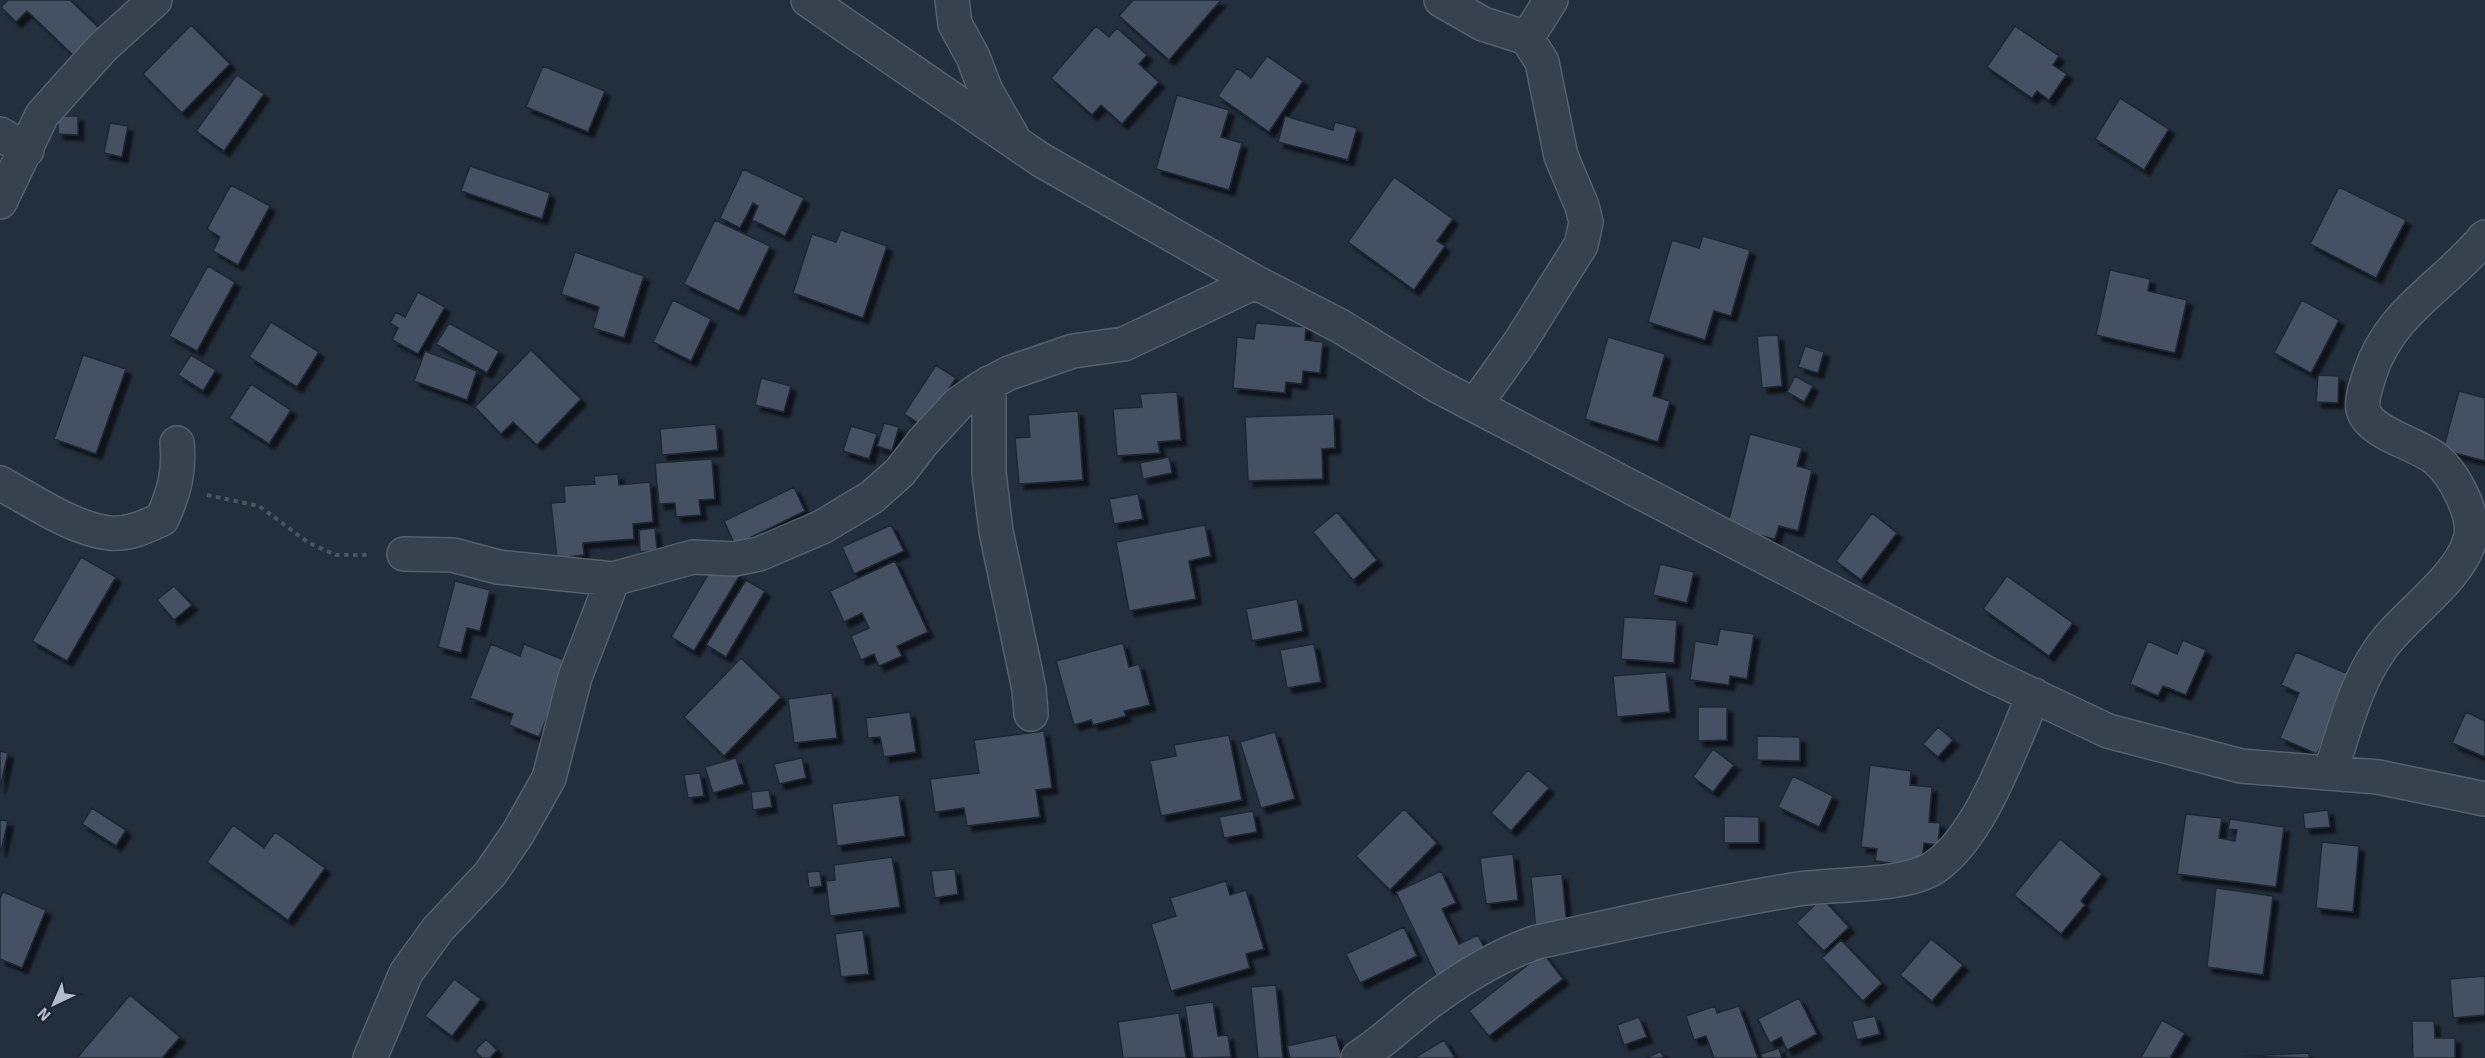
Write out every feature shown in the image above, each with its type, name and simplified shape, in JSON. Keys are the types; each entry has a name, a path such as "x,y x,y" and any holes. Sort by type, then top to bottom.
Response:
{"street":[{"path":"0,202 14,142 104,47 155,0"},
{"path":"808,0 1041,160 1255,282 1340,326 1475,405 1745,548 2108,731 2241,766 2378,777 2485,799"},
{"path":"952,0 955,24 973,57 986,91 1016,143"},
{"path":"1441,0 1483,24 1527,38 1542,62 1561,156 1582,206 1586,222 1581,245 1520,342 1475,405"},
{"path":"1527,38 1551,0"},
{"path":"2330,773 2362,678 2380,649 2460,560 2471,538 2471,517 2462,493 2436,459 2372,425 2363,408 2367,383 2378,349 2396,323 2424,294 2467,259 2485,237"},
{"path":"404,554 453,555 498,567 613,579 693,557 734,559 759,554 822,527 872,497 900,472 923,442 958,404 989,383 1073,351 1124,344 1255,282"},
{"path":"989,383 990,473 996,531 1029,689 1031,714"},
{"path":"0,483 83,526 110,533 135,531 162,519 174,491 180,466 177,442"},
{"path":"370,1058 406,973 438,929 490,874 518,833 549,778 575,677 613,579"},
{"path":"1358,1058 1380,1044 1429,1002 1510,951 1537,942 1793,890 1911,878 1933,868 1952,853 1985,806 2034,695"}],"path":[{"path":"174,491 259,506 309,543 336,555 404,554"}],"building":[{"path":"8,0 70,0 100,29 74,56 27,11 16,22 1,7"},
{"path":"1133,0 1221,0 1169,60 1119,16"},
{"path":"191,25 230,64 182,113 143,74"},
{"path":"1096,26 1109,37 1117,28 1147,55 1139,64 1159,82 1122,124 1101,105 1092,115 1051,78"},
{"path":"2015,26 2059,56 2053,65 2067,74 2049,100 2037,91 2032,98 1987,67"},
{"path":"1267,56 1303,81 1269,132 1218,96 1237,68 1251,78"},
{"path":"543,66 605,91 588,132 526,107"},
{"path":"237,75 264,94 224,151 196,131"},
{"path":"1177,95 1229,110 1221,137 1242,143 1229,190 1156,169"},
{"path":"2120,98 2169,129 2144,170 2095,139"},
{"path":"58,116 78,116 78,135 58,134"},
{"path":"1285,116 1333,130 1335,122 1357,128 1348,160 1278,142"},
{"path":"110,123 128,126 122,157 104,153"},
{"path":"470,166 550,193 542,219 461,191"},
{"path":"743,169 804,198 785,236 752,220 758,206 753,203 740,228 720,218"},
{"path":"1394,177 1453,219 1437,241 1445,246 1414,290 1348,242"},
{"path":"231,185 270,206 238,265 213,251 220,237 207,229"},
{"path":"2339,187 2406,220 2376,278 2310,244"},
{"path":"715,220 770,246 739,311 684,284"},
{"path":"841,230 887,246 863,318 793,293 812,234 836,242"},
{"path":"1703,236 1750,250 1731,316 1714,311 1705,340 1648,322 1672,240 1699,248"},
{"path":"575,252 644,276 624,338 593,328 599,307 561,294"},
{"path":"208,266 235,282 197,351 169,336"},
{"path":"2110,270 2150,279 2148,291 2187,300 2175,353 2096,335"},
{"path":"418,292 445,307 418,354 392,340 398,328 390,323 396,312 405,317"},
{"path":"673,300 711,319 691,361 653,342"},
{"path":"2302,300 2339,320 2311,373 2274,353"},
{"path":"271,322 319,352 297,387 249,357"},
{"path":"449,323 499,351 487,373 436,344"},
{"path":"1256,323 1306,327 1305,340 1323,342 1320,373 1303,371 1302,384 1286,382 1285,393 1233,388 1237,337 1254,339"},
{"path":"1778,335 1782,386 1762,388 1757,336"},
{"path":"1608,337 1665,354 1653,396 1670,401 1658,442 1585,419"},
{"path":"1805,346 1824,352 1818,373 1798,367"},
{"path":"531,350 581,399 537,445 513,422 501,434 475,407"},
{"path":"425,351 477,371 467,400 414,381"},
{"path":"83,355 126,369 96,454 54,439"},
{"path":"191,355 216,370 203,391 178,375"},
{"path":"936,365 956,378 924,427 904,414"},
{"path":"2318,375 2339,376 2338,403 2316,402"},
{"path":"1795,376 1813,386 1804,402 1787,392"},
{"path":"761,378 791,386 784,412 755,405"},
{"path":"251,384 291,410 269,444 229,418"},
{"path":"2459,391 2485,398 2485,461 2443,450"},
{"path":"1177,392 1181,440 1158,442 1160,453 1117,456 1113,409 1142,407 1140,394"},
{"path":"1078,411 1083,480 1019,484 1015,438 1030,437 1028,415"},
{"path":"1334,414 1335,448 1322,449 1323,479 1248,481 1245,417"},
{"path":"884,423 899,427 892,451 877,446"},
{"path":"716,424 718,450 662,455 660,429"},
{"path":"851,426 877,434 869,459 843,451"},
{"path":"1750,434 1802,448 1797,466 1812,470 1798,531 1779,526 1775,539 1727,528"},
{"path":"1169,457 1172,473 1143,479 1140,463"},
{"path":"712,459 715,499 699,500 701,515 676,517 675,503 659,504 655,463"},
{"path":"618,474 619,485 650,482 653,522 633,524 634,539 583,543 584,555 557,558 551,503 565,502 564,486 595,484 594,476"},
{"path":"794,487 805,511 735,545 724,521"},
{"path":"1138,494 1143,519 1114,524 1109,499"},
{"path":"1337,512 1377,560 1353,580 1313,532"},
{"path":"1872,513 1897,533 1861,580 1836,561"},
{"path":"891,525 904,551 854,574 842,547"},
{"path":"1205,525 1211,556 1189,561 1196,599 1129,611 1116,542"},
{"path":"655,528 657,550 640,552 639,530"},
{"path":"81,557 116,577 67,661 32,641"},
{"path":"716,561 740,575 694,651 671,637"},
{"path":"895,561 928,632 897,646 902,656 879,666 874,654 861,660 851,636 869,628 862,613 844,622 830,591"},
{"path":"1660,564 1694,572 1687,603 1653,595"},
{"path":"2007,576 2073,623 2049,656 1983,609"},
{"path":"746,580 765,591 726,657 706,645"},
{"path":"455,581 490,590 480,631 467,628 461,653 438,647"},
{"path":"174,586 192,605 174,620 157,600"},
{"path":"1297,599 1303,631 1252,641 1246,609"},
{"path":"1624,617 1677,620 1674,663 1621,659"},
{"path":"1720,629 1754,634 1747,679 1730,676 1729,685 1690,680 1695,641 1717,645"},
{"path":"2183,640 2206,650 2186,695 2163,686 2158,696 2130,684 2148,641 2177,654"},
{"path":"1123,643 1129,667 1139,664 1150,705 1124,711 1126,716 1093,725 1091,720 1074,725 1056,661"},
{"path":"491,644 520,656 524,644 569,662 539,737 509,725 513,714 470,698"},
{"path":"1314,644 1321,682 1287,688 1280,650"},
{"path":"2296,652 2351,675 2317,754 2280,738 2299,693 2281,685"},
{"path":"741,658 781,697 724,756 684,717"},
{"path":"1666,672 1670,712 1617,717 1613,676"},
{"path":"832,693 837,738 794,743 788,699"},
{"path":"1698,707 1727,707 1727,740 1698,741"},
{"path":"910,712 916,752 884,757 880,737 868,738 866,718"},
{"path":"2466,712 2485,721 2485,757 2452,743"},
{"path":"1938,727 1953,740 1938,757 1923,744"},
{"path":"1044,731 1052,788 1036,790 1040,817 967,826 964,808 935,812 930,779 979,773 974,740"},
{"path":"1275,732 1295,799 1261,808 1240,742"},
{"path":"1229,735 1242,800 1161,816 1150,761 1176,756 1174,745"},
{"path":"1757,736 1800,737 1800,761 1757,760"},
{"path":"1713,749 1734,765 1713,792 1693,777"},
{"path":"0,751 8,753 0,788"},
{"path":"736,758 744,784 713,793 705,767"},
{"path":"802,758 806,778 779,784 774,764"},
{"path":"1870,765 1911,771 1910,785 1932,787 1929,822 1940,823 1938,845 1924,843 1921,867 1875,861 1877,849 1861,847"},
{"path":"1528,770 1549,788 1511,831 1491,813"},
{"path":"700,773 704,796 688,798 684,775"},
{"path":"1793,776 1833,796 1819,827 1778,807"},
{"path":"769,790 772,807 753,810 751,792"},
{"path":"899,795 905,836 837,846 832,804"},
{"path":"92,808 126,830 116,846 82,824"},
{"path":"1404,809 1437,843 1390,890 1356,856"},
{"path":"2328,810 2330,827 2305,829 2303,813"},
{"path":"1253,811 1257,832 1224,838 1219,817"},
{"path":"2186,814 2222,818 2219,838 2235,841 2237,830 2228,829 2230,819 2284,827 2276,887 2177,874"},
{"path":"1724,816 1759,817 1759,843 1724,843"},
{"path":"0,820 8,821 1,851 0,851"},
{"path":"233,825 264,848 275,832 325,868 288,920 207,862"},
{"path":"2060,839 2102,874 2081,901 2085,905 2061,934 2014,895"},
{"path":"2322,842 2359,846 2353,912 2316,908"},
{"path":"1513,854 1518,900 1486,904 1480,858"},
{"path":"892,857 900,907 830,916 826,881 835,880 834,865"},
{"path":"955,869 958,894 935,898 931,871"},
{"path":"820,871 822,886 809,888 807,872"},
{"path":"1441,871 1456,903 1442,909 1459,944 1478,935 1491,962 1441,986 1396,892"},
{"path":"1562,874 1567,927 1536,930 1531,877"},
{"path":"1226,881 1230,895 1246,890 1264,949 1246,954 1250,968 1171,991 1151,924 1176,916 1170,898"},
{"path":"2216,888 2273,896 2263,975 2207,967"},
{"path":"3,892 46,910 22,968 0,959 0,898"},
{"path":"1822,898 1849,927 1824,951 1796,923"},
{"path":"1404,927 1417,956 1360,983 1346,954"},
{"path":"863,930 869,974 841,977 835,934"},
{"path":"1931,939 1963,965 1932,1001 1900,975"},
{"path":"1841,940 1882,983 1863,1001 1822,958"},
{"path":"1543,953 1563,979 1489,1036 1469,1011"},
{"path":"2485,976 2485,1015 2453,1018 2450,979"},
{"path":"454,979 481,999 452,1036 425,1016"},
{"path":"1276,985 1283,1058 1258,1058 1251,987"},
{"path":"130,995 180,1037 162,1058 77,1058"},
{"path":"1799,998 1817,1034 1787,1050 1781,1037 1770,1043 1758,1019"},
{"path":"1213,1002 1218,1036 1228,1035 1231,1057 1193,1058 1185,1006"},
{"path":"1715,1006 1717,1013 1739,1006 1758,1058 1714,1058 1706,1036 1694,1040 1686,1016"},
{"path":"1179,1013 1186,1058 1123,1058 1118,1022"},
{"path":"1875,1016 1880,1034 1857,1040 1852,1021"},
{"path":"1639,1017 1647,1037 1624,1045 1617,1025"},
{"path":"2162,1020 2185,1033 2170,1058 2141,1058"},
{"path":"2412,1021 2434,1021 2435,1038 2455,1038 2455,1058 2413,1058"},
{"path":"1336,1035 1342,1058 1290,1058 1287,1046"},
{"path":"486,1039 497,1050 490,1058 482,1058 475,1051"},
{"path":"1444,1040 1455,1058 1414,1058"},
{"path":"1779,1048 1782,1058 1762,1058 1761,1054"},
{"path":"1661,1051 1664,1058 1646,1058"},
{"path":"2309,1053 2309,1058 2244,1056"}]}
